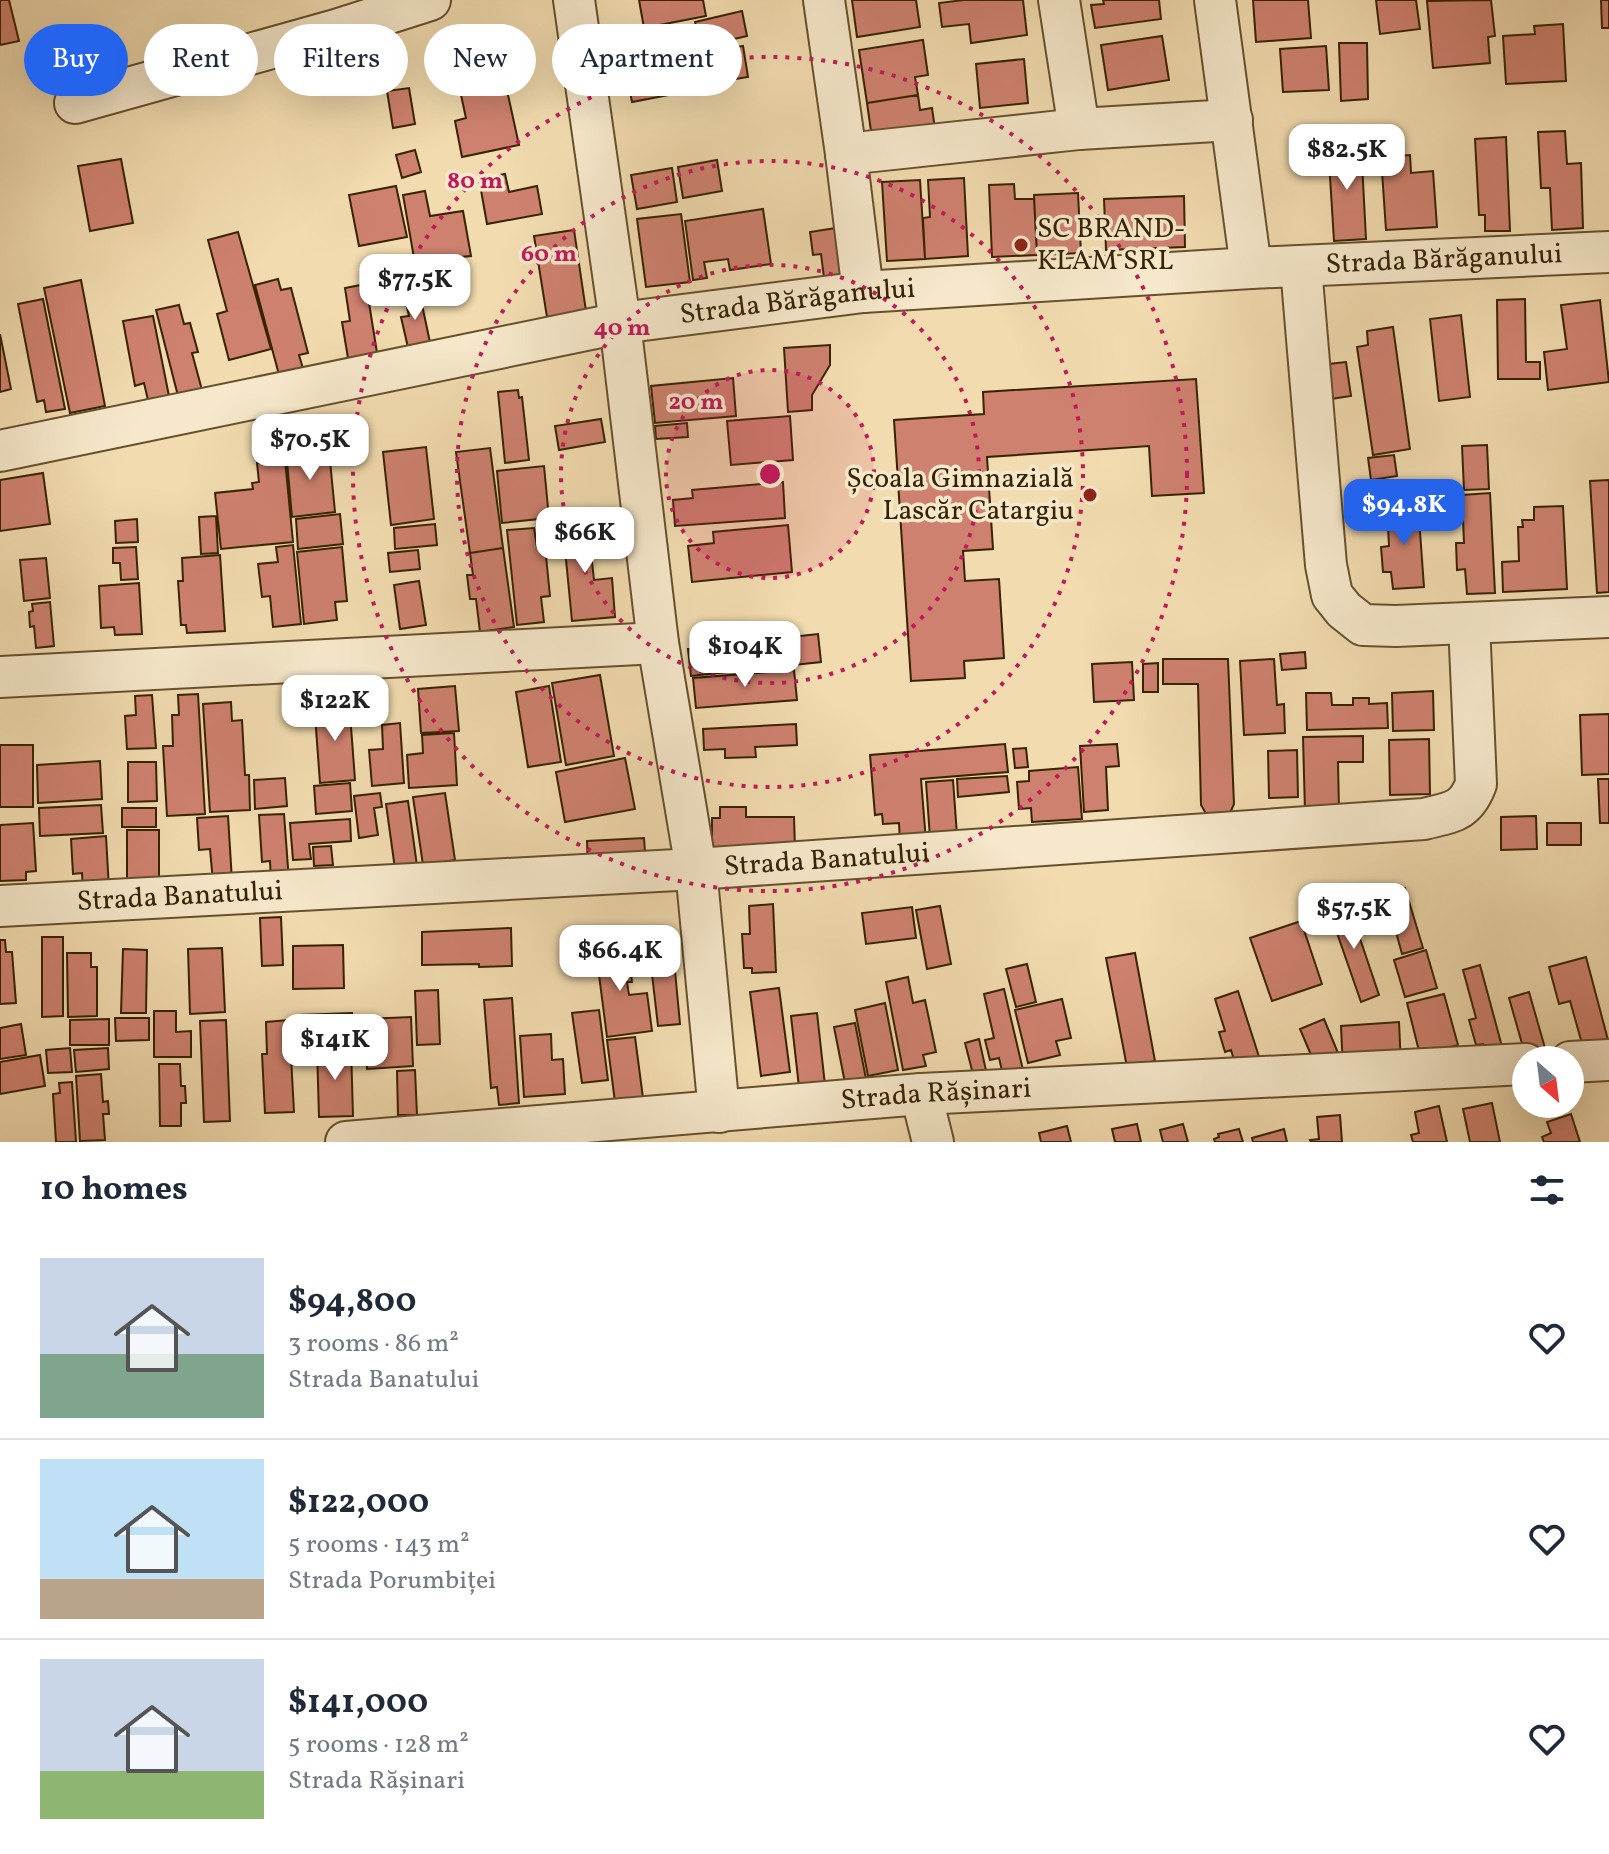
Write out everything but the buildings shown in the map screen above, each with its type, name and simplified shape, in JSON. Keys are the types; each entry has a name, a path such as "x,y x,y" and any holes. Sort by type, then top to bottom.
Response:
{"street":[{"path":"75,103 336,30 430,0"},
{"path":"574,0 620,323 658,643 696,869 719,1112"},
{"path":"824,0 863,292"},
{"path":"1059,0 1079,129"},
{"path":"1215,0 1251,268"},
{"path":"846,154 1079,129 1232,120"},
{"name":"Strada Bărăganului","path":"0,451 620,323 863,292 1251,268 1609,252"},
{"path":"1301,267 1326,565 1332,595 1344,610 1363,625 1396,626 1609,617"},
{"name":"Strada Banatului","path":"0,906 696,869 1424,819 1457,811 1470,800 1476,784 1469,623"},
{"path":"0,677 658,643"},
{"path":"1584,1061 1609,1060"},
{"name":"Strada Rășinari","path":"346,1142 921,1094 1512,1065"},
{"path":"921,1094 933,1142"}],"place":[{"name":"SC BRAND- KLAM SRL","path":"1021,245"},
{"name":"Școala Gimnazială Lascăr Catargiu","path":"1090,495"}]}
